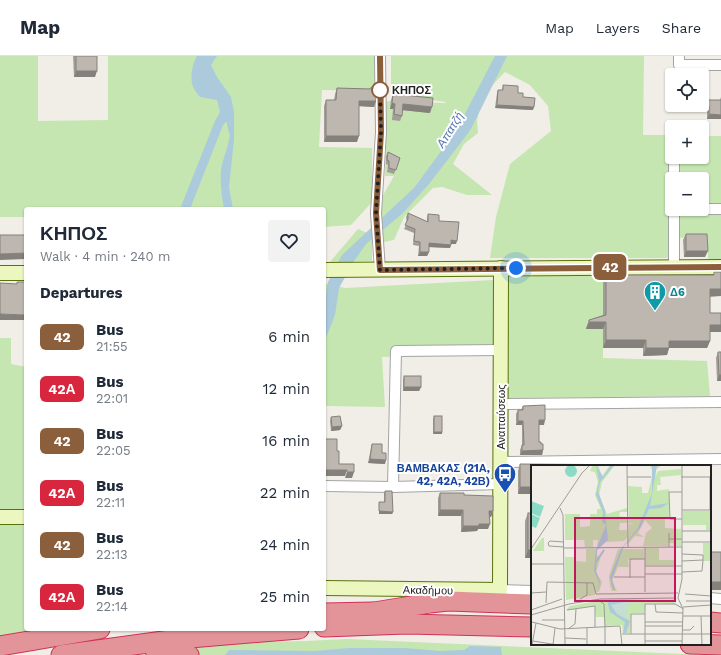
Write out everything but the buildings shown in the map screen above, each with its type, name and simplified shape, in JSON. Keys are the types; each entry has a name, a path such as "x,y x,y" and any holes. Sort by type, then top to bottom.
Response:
{"highway":[{"path":"374,612 448,601 531,604"},
{"path":"326,613 374,612 531,615"},
{"path":"711,622 721,623"},
{"path":"326,627 408,624 531,627"},
{"path":"356,625 439,635 531,638"},
{"path":"37,640 57,631"},
{"path":"0,646 89,631"},
{"path":"61,655 178,639 275,631"},
{"path":"711,632 721,633"},
{"path":"711,645 721,645"},
{"path":"99,649 164,650 178,651 189,655"}],"street":[{"path":"380,56 381,132 376,213 380,270"},
{"path":"679,61 721,65"},
{"path":"674,165 674,172"},
{"path":"709,209 721,209"},
{"path":"674,216 674,267"},
{"path":"326,270 721,267"},
{"name":"Αναπαύσεως","path":"500,590 501,268"},
{"path":"0,273 24,273"},
{"path":"393,487 396,351 501,350"},
{"path":"501,404 721,402"},
{"path":"500,462 721,459"},
{"path":"326,486 393,487 500,484"},
{"path":"0,517 24,517"},
{"name":"Ακαδήμου","path":"326,588 531,591"},
{"path":"711,598 721,599"}],"green space":[{"path":"0,56 38,56 38,121 108,120 108,56 376,56 377,91 322,90 319,147 372,148 372,202 351,225 326,227 326,207 24,207 24,217 0,217"},
{"path":"391,56 644,56 643,135 665,135 665,164 709,164 709,136 721,136 721,259 708,259 708,237 670,238 669,258 490,258 496,217 510,164 551,131 548,106 530,85 505,72 482,96 477,121 478,133 464,144 453,164 492,195 467,195 442,187 433,188 404,217 394,240 379,243 382,197 394,176 385,176 386,101 446,102 391,94"},
{"path":"358,229 372,235 372,261 330,262"},
{"path":"603,274 603,358 707,361 710,396 506,398 505,277"},
{"path":"493,280 493,355 382,357 385,407 326,406 326,283 345,288"},
{"path":"0,338 11,338 11,364 24,367 24,631 40,631 0,638"},
{"path":"347,639 706,655 200,655 192,646 251,642"}],"water":[{"path":"197,56 217,56 211,65 217,77 231,97 234,112 234,140 229,187 233,207 224,207 221,181 222,164 230,134 229,119 223,125 191,207 181,207 220,112 217,100 200,97 194,89 192,85 192,72"},
{"path":"495,56 507,56 471,129 429,184 403,213 366,244 354,261 339,288 335,315 326,338 326,294 328,282 342,255 414,188 456,131"},
{"path":"470,646 501,647 502,655 225,655 229,650 315,651 349,648 405,648 440,651 464,650"}],"waterway":[{"name":"Απατζή","path":"227,117 230,132"}],"bus line":[{"name":"42","path":"380,56 381,132 376,213 380,270 721,267"}],"place":[{"name":"ΚΗΠΟΣ","path":"380,90"},
{"name":"Δ6","path":"655,312"},
{"name":"ΒΑΜΒΑΚΑΣ (21Α, 42, 42Α, 42Β)","path":"505,494"}],"route":[{"path":"380,90 381,132 376,213 380,270 516,268"}]}
